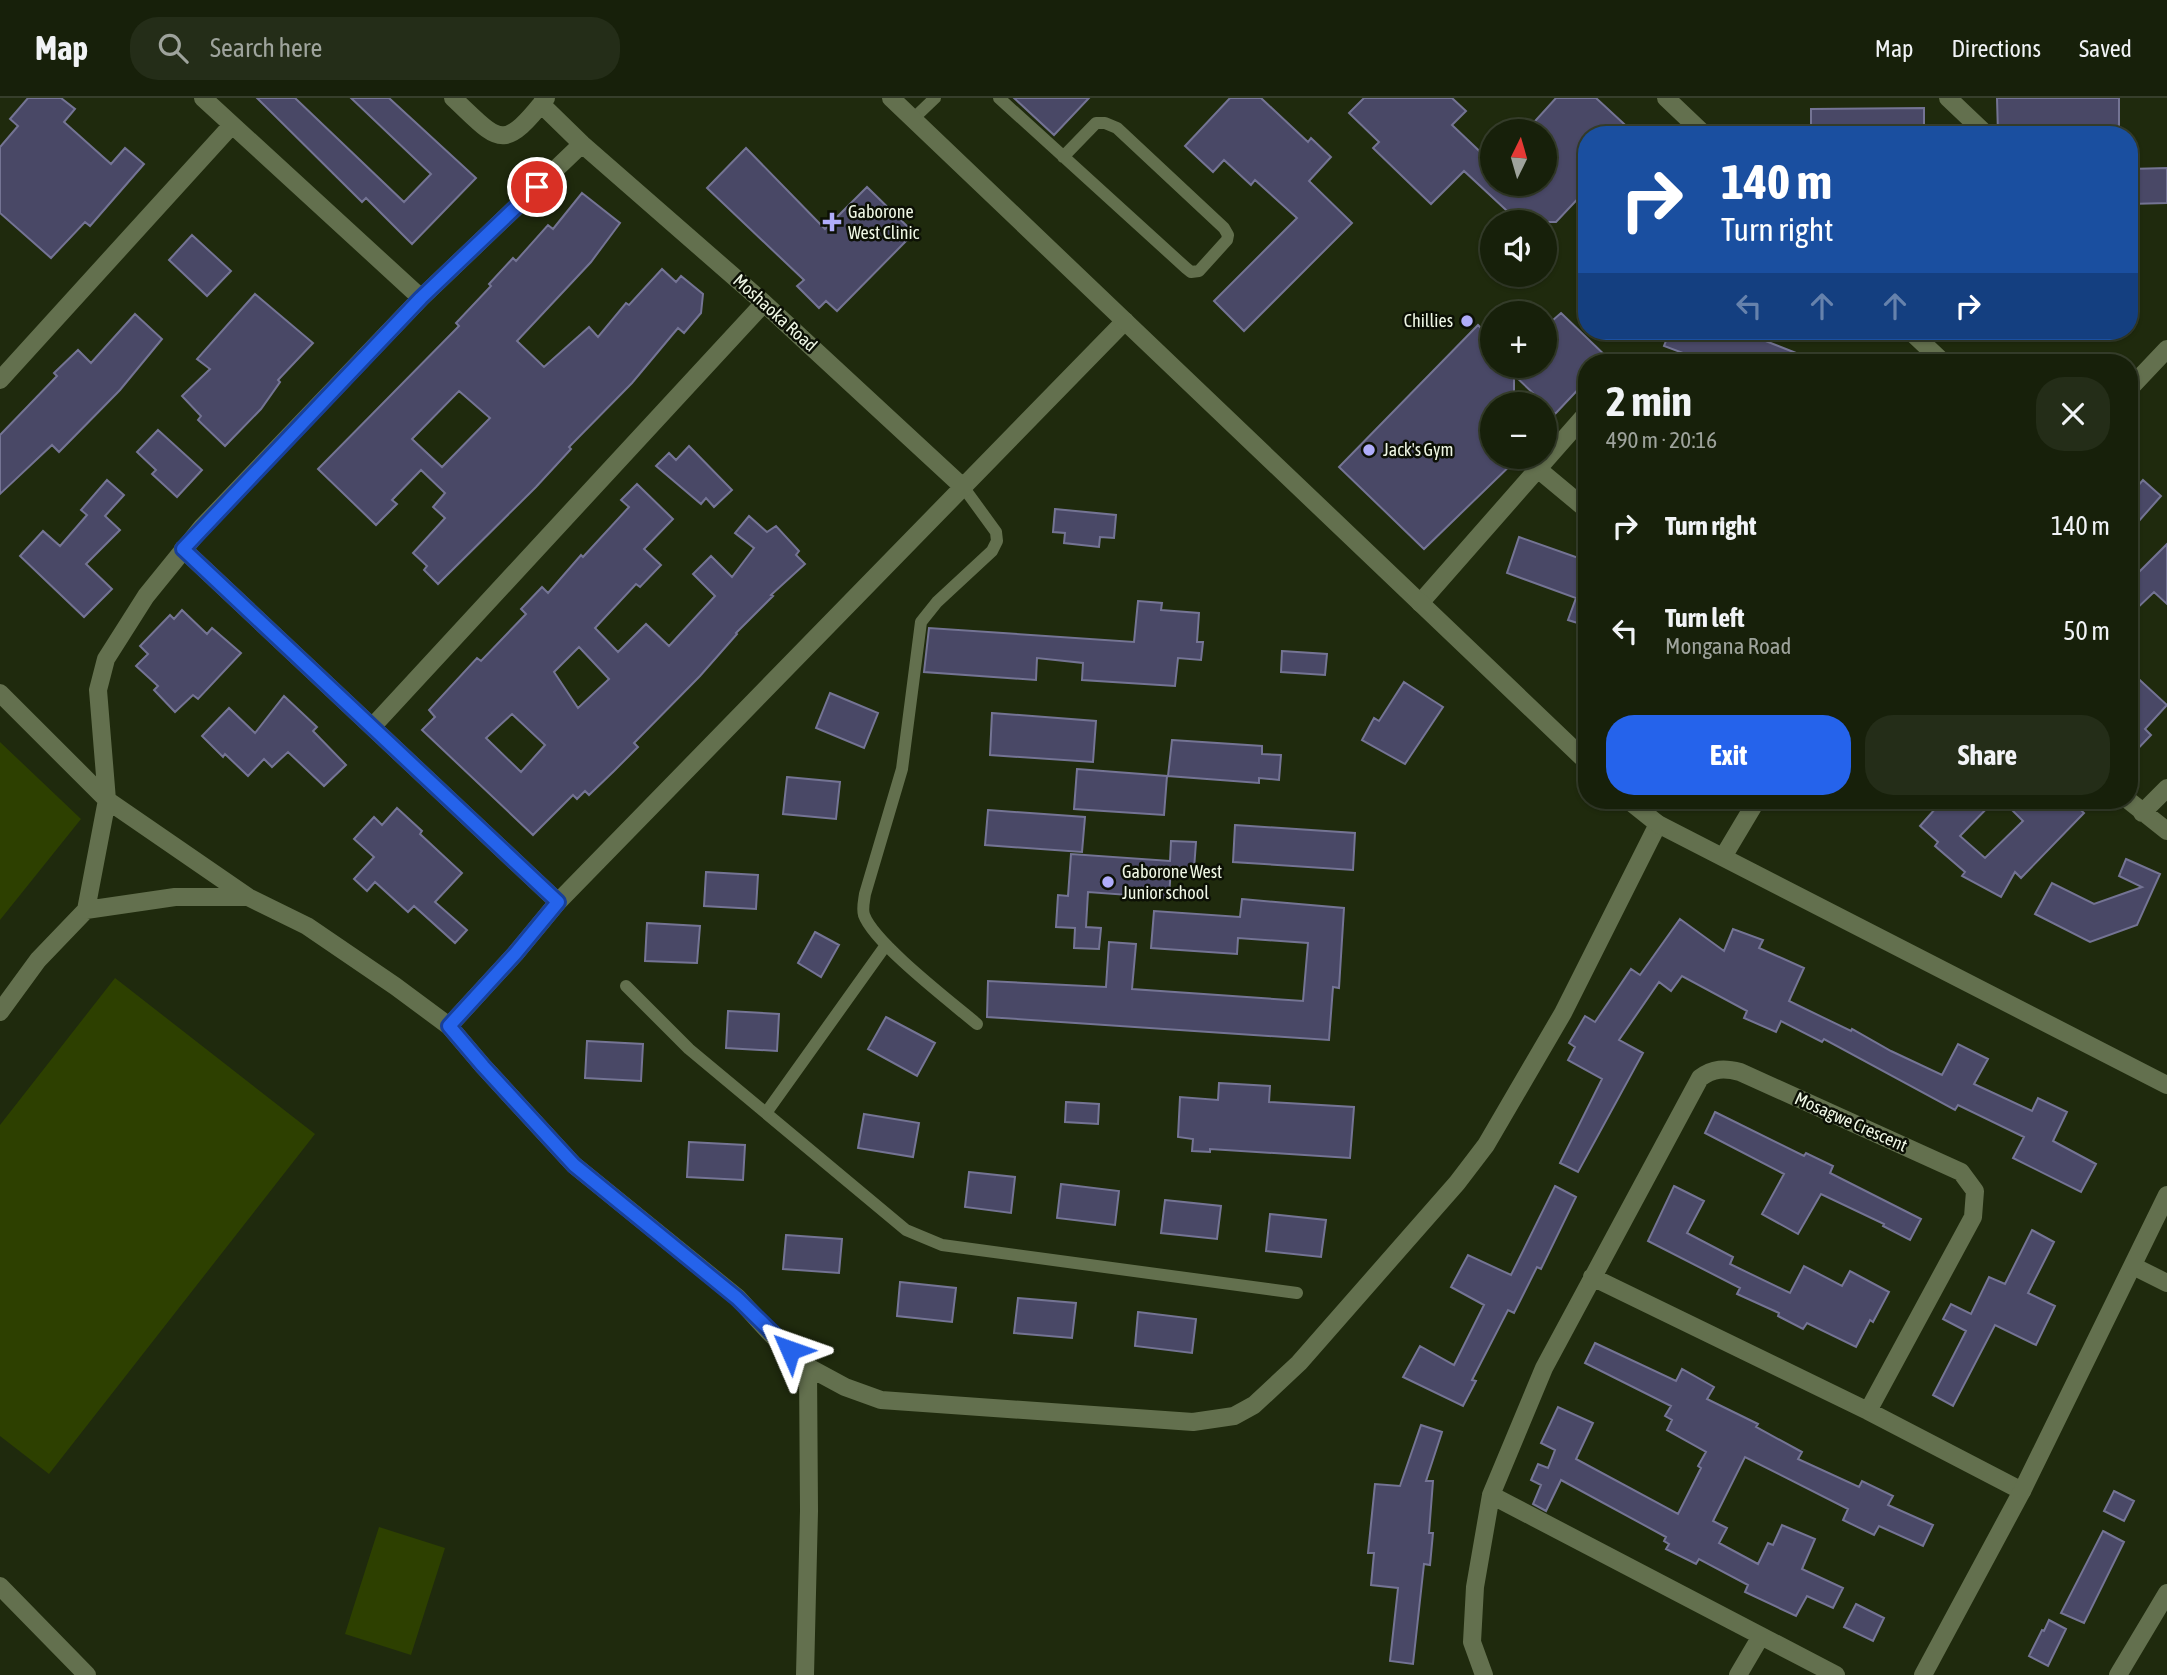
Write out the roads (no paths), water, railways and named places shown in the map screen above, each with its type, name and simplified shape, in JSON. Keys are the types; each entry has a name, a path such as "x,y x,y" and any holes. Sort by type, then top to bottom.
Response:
{"street":[{"path":"203,98 421,298"},
{"path":"453,98 490,133 502,136 514,133 544,101"},
{"path":"891,98 1578,753"},
{"path":"1666,98 1696,126"},
{"path":"1948,98 1978,126"},
{"name":"Moshaoka Road","path":"544,101 582,144 764,303 964,488"},
{"path":"0,380 6,358 232,125"},
{"path":"0,1012 38,960 86,910 107,800 98,690 106,659 146,596 183,549 421,298 582,144"},
{"path":"373,726 764,303"},
{"path":"449,1026 558,902 1125,321"},
{"path":"1920,340 1934,354"},
{"path":"2138,380 2167,349"},
{"path":"1420,603 1578,424"},
{"path":"1539,470 1578,502"},
{"path":"183,549 558,902"},
{"path":"0,693 107,800 248,897 307,926 449,1026 574,1165 737,1298 771,1334 808,1367 845,1387 881,1400 1192,1422 1234,1416 1254,1405 1299,1363 1457,1183 1486,1144 1563,1013 1658,824"},
{"path":"2142,813 2167,788"},
{"path":"1639,809 1658,824 2167,1085"},
{"path":"1723,857 1752,809"},
{"path":"2138,809 2167,831"},
{"path":"86,910 175,897 248,897"},
{"name":"Mosagwe Crescent","path":"1484,1675 1472,1642 1475,1587 1491,1495 1544,1367 1700,1078 1717,1069 1740,1072 1961,1172 1975,1191 1973,1217 1868,1411"},
{"path":"1923,1675 2022,1491 2167,1195"},
{"path":"2133,1266 2167,1283"},
{"path":"1592,1277 1868,1411 2022,1491"},
{"path":"805,1675 809,1511 808,1367"},
{"path":"1491,1495 1836,1675"},
{"path":"0,1586 87,1675"},
{"path":"2118,1675 2167,1593"},
{"path":"1738,1675 1760,1636"}],"lane":[{"path":"913,119 935,98"},
{"path":"999,98 1063,157 1191,272 1199,271 1227,240 1228,234 1224,228 1116,128 1105,122 1096,123 1063,157"},
{"path":"964,488 996,532 997,541 992,551 937,602 921,622 902,769 862,912 869,926 886,945 977,1024"},
{"path":"766,1113 886,945"},
{"path":"626,986 689,1049 906,1230 925,1239 942,1245 1297,1293"}],"place":[{"name":"Gaborone West Clinic","path":"832,222"},
{"name":"Chillies","path":"1467,321"},
{"name":"Jack's Gym","path":"1369,450"},
{"name":"Gaborone West Junior school","path":"1108,882"}]}
